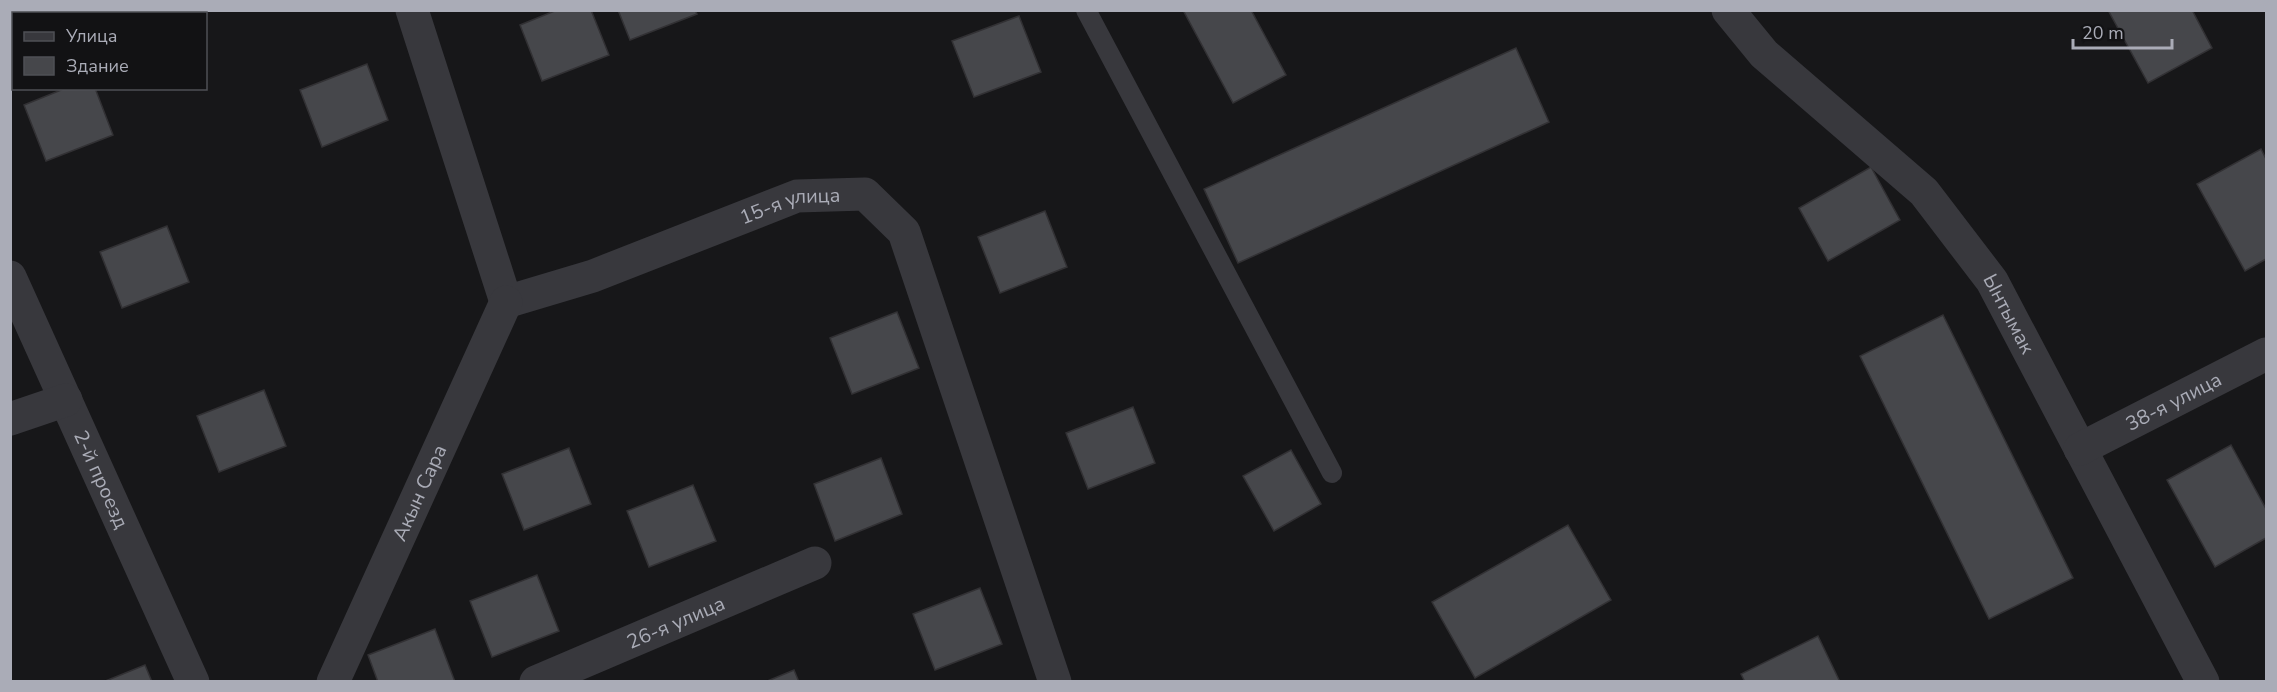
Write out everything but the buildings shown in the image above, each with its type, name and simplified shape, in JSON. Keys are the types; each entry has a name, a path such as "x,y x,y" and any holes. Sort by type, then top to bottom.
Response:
{"street":[{"name":"Ынтымак","path":"1728,10 1764,54 1924,192 1992,280 2203,681"},
{"path":"421,13 506,302"},
{"name":"15-я улица","path":"506,302 593,276 797,196 865,194 904,232 1055,681"},
{"name":"2-й проезд","path":"10,277 193,681"},
{"name":"Акын Сара","path":"333,681 506,302"},
{"name":"38-я улица","path":"2080,449 2266,354"},
{"path":"10,419 66,400"},
{"name":"26-я улица","path":"536,681 815,563"}],"lane":[{"path":"1086,10 1332,473"}]}
